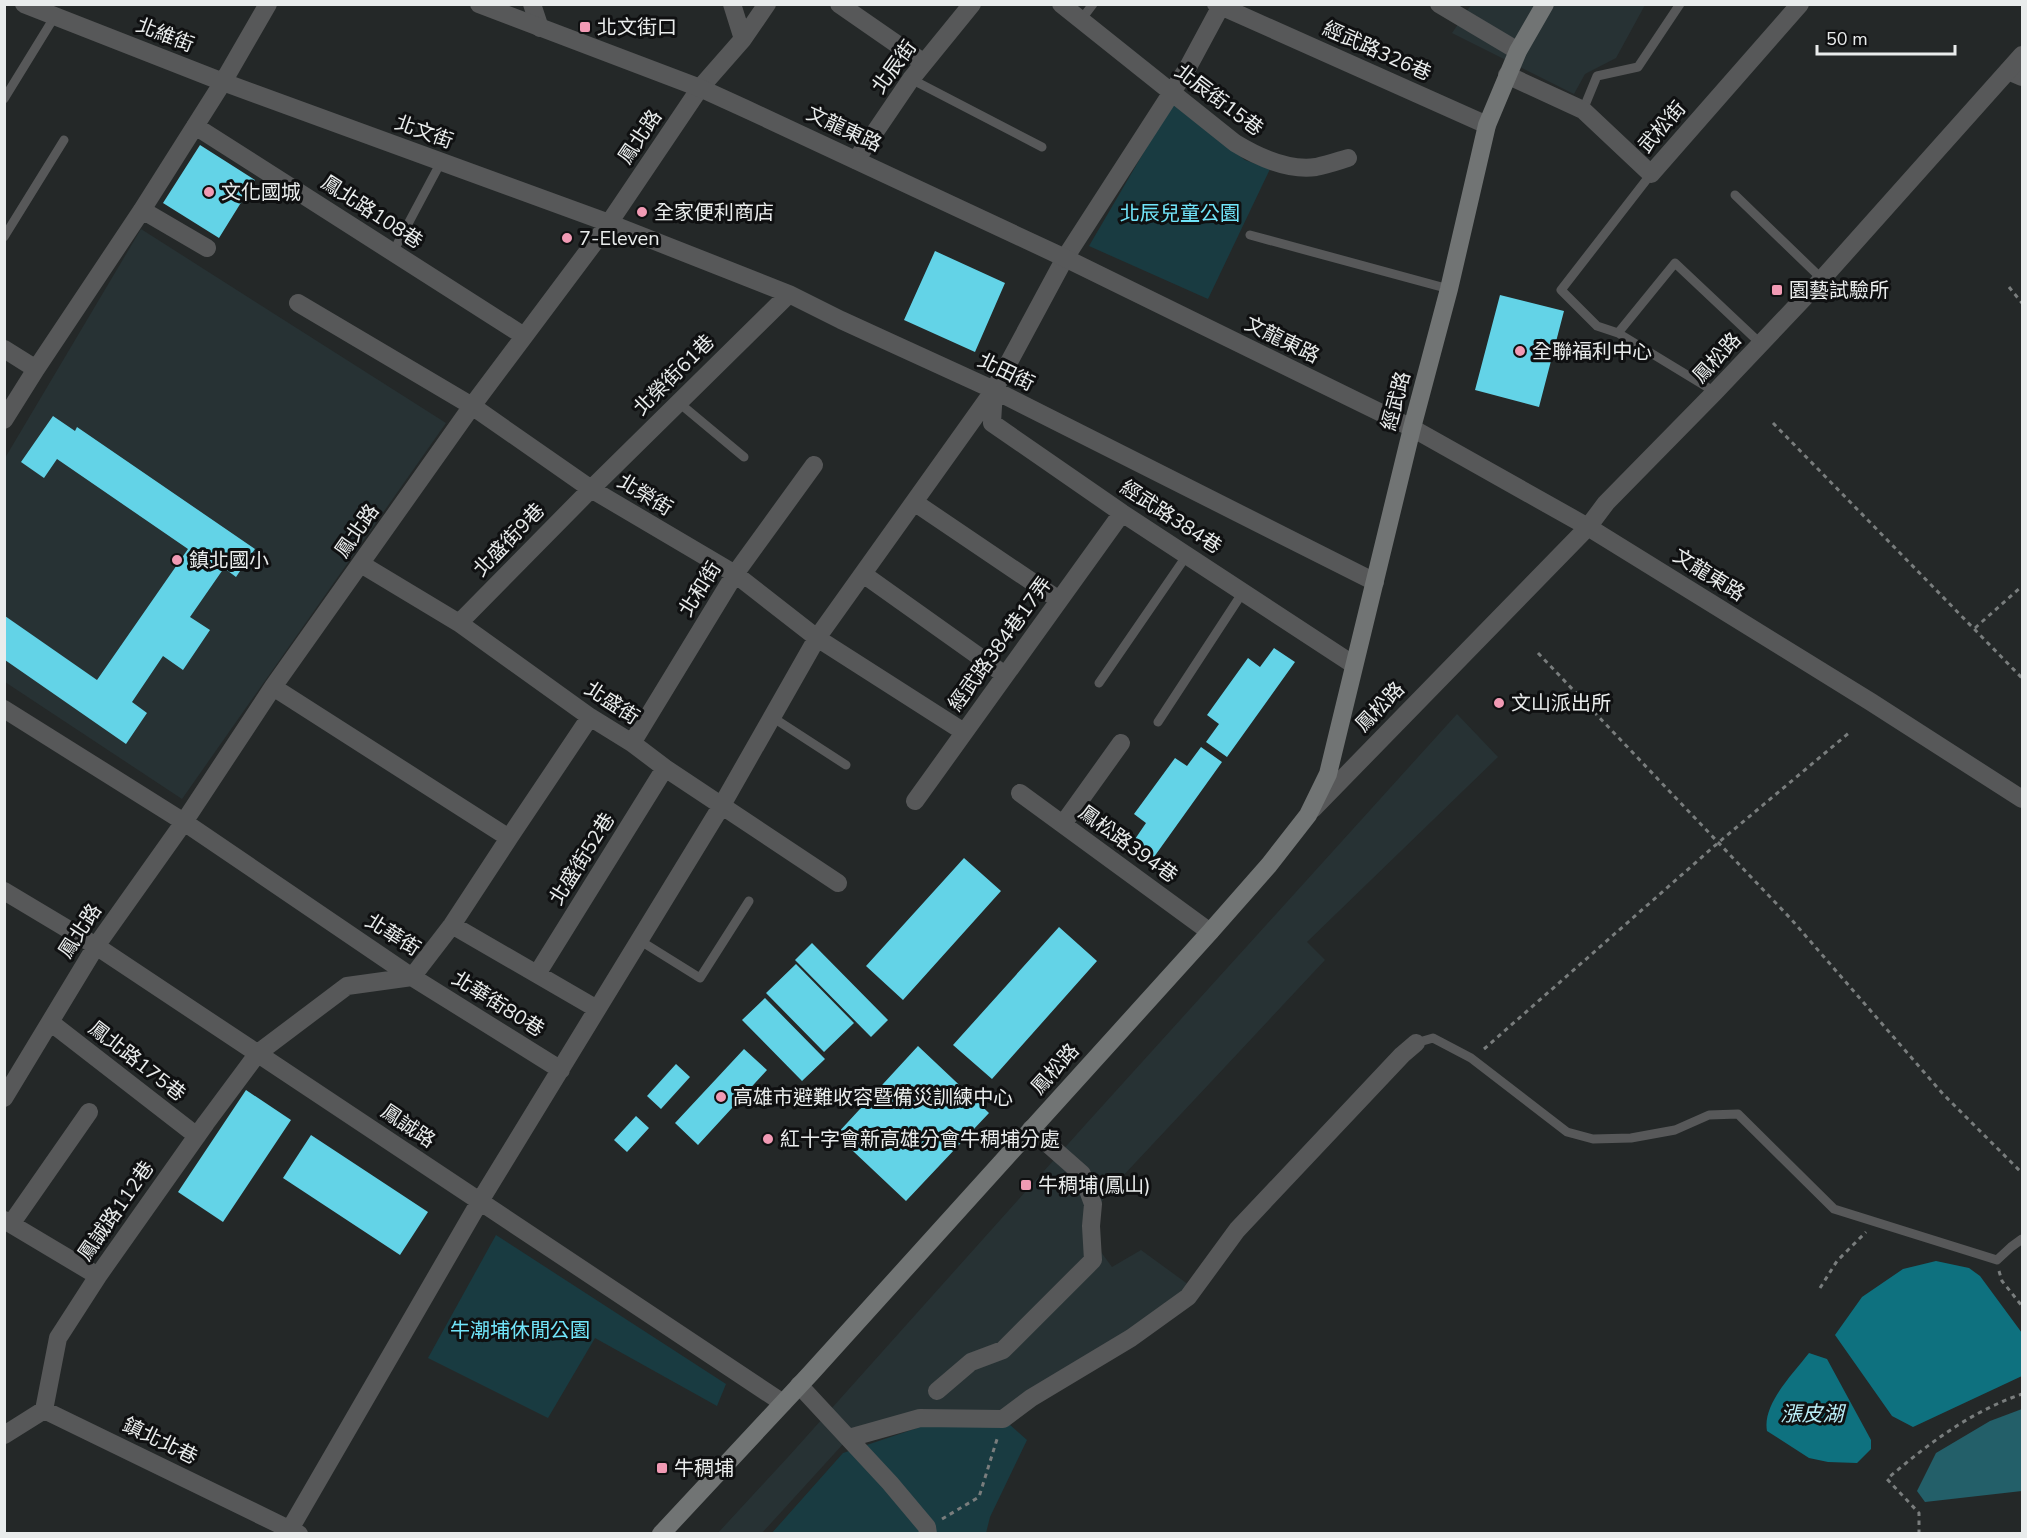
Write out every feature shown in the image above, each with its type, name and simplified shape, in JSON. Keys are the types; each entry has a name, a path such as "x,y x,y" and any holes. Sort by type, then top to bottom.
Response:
{"main road":[{"name":"經武路","path":"1308,815 1328,774 1412,429 1449,290 1487,125 1518,51 1545,4"},
{"name":"鳳松路","path":"661,1533 783,1403 1210,932 1269,865 1308,815"}],"street":[{"name":"北維街","path":"24,4 223,82"},
{"path":"4,420 142,210 223,82 268,4"},
{"name":"文龍東路","path":"479,4 700,88 1065,258 1412,429 1588,526 1861,695 2022,799"},
{"path":"532,4 540,28"},
{"path":"732,4 743,39"},
{"name":"鳳北路","path":"4,1098 96,946 184,822 273,687 472,406 609,224 700,88 743,39 767,4"},
{"path":"839,4 924,63"},
{"name":"北辰街","path":"856,160 911,79 972,4"},
{"name":"北辰街15巷","path":"1061,4 1235,143 1254,155 1284,165 1314,167 1348,158"},
{"path":"1439,4 1518,51"},
{"name":"武松街","path":"1507,75 1583,110 1651,174 1800,4"},
{"path":"294,1531 480,1201 722,806 817,638 994,390 1065,258 1187,69 1219,5"},
{"name":"經武路326巷","path":"1219,5 1487,125"},
{"name":"鳳松路","path":"1308,815 1588,526 1606,503 1761,344 2015,74 2022,55"},
{"name":"北文街","path":"223,82 609,224"},
{"name":"鳳北路108巷","path":"195,126 524,336"},
{"path":"142,210 207,249"},
{"name":"北田街","path":"609,224 789,294 994,390 1375,582"},
{"name":"北榮街61巷","path":"591,489 789,294"},
{"name":"北榮街","path":"298,303 472,406 591,489 735,574 817,638 964,732"},
{"path":"4,349 36,369"},
{"name":"經武路384巷","path":"994,390 992,423 1122,513 1354,665"},
{"name":"北和街","path":"632,743 735,574 814,465"},
{"name":"北盛街9巷","path":"459,623 591,489"},
{"path":"914,502 1059,600"},
{"name":"經武路384巷17弄","path":"915,801 1122,513"},
{"name":"北盛街","path":"361,564 459,623 590,717 838,883"},
{"path":"863,574 1005,675"},
{"path":"273,687 509,838"},
{"name":"北華街","path":"4,709 184,822 412,977 453,925 590,717"},
{"path":"1063,824 1121,743"},
{"name":"北盛街52巷","path":"537,974 665,768"},
{"name":"鳳松路394巷","path":"1020,793 1210,932"},
{"name":"鳳誠路","path":"4,891 96,946 783,1403"},
{"path":"453,925 597,1010"},
{"name":"鳳誠路112巷","path":"44,1410 58,1338 98,1276 258,1053 347,986 412,977"},
{"name":"北華街80巷","path":"412,977 561,1070"},
{"name":"鳳北路175巷","path":"50,1022 197,1136"},
{"path":"849,1438 921,1418 1003,1419 1031,1398 1131,1338 1188,1297 1237,1230 1402,1055 1416,1043"},
{"path":"89,1112 8,1222 98,1276"},
{"path":"937,1391 971,1362 1003,1350 1093,1260 1091,1226 1093,1204 1082,1174 1030,1130"},
{"path":"799,1385 849,1438 928,1530"},
{"path":"4,1435 44,1410"},
{"name":"鎮北北巷","path":"44,1410 294,1531"}],"lane":[{"path":"1081,20 1093,4"},
{"path":"1583,110 1597,76 1638,67 1680,4"},
{"path":"4,99 55,16"},
{"path":"911,79 1042,147"},
{"path":"4,237 63,140"},
{"path":"393,252 441,162"},
{"path":"1651,174 1561,290 1597,326 1618,333 1715,392"},
{"path":"1735,195 1822,279"},
{"path":"1250,236 1449,290"},
{"path":"1618,333 1675,263 1761,344"},
{"path":"678,402 744,457"},
{"path":"1099,683 1186,555"},
{"path":"1158,722 1243,592"},
{"path":"772,717 846,765"},
{"path":"639,940 700,978 749,901"},
{"path":"1416,1043 1433,1038 1471,1058 1568,1132 1593,1139 1631,1138 1675,1130 1709,1115 1738,1114 1834,1209 1997,1260 2022,1239"}],"path":[{"path":"2009,287 2022,303"},
{"path":"1773,423 2022,678"},
{"path":"1975,628 2022,586"},
{"path":"1538,653 1791,919 1943,1094 2022,1173"},
{"path":"1484,1049 1719,842 1850,732"},
{"path":"1820,1287 1837,1260 1875,1222"},
{"path":"1997,1260 2002,1281 2022,1306"},
{"path":"1919,1533 1919,1513 1887,1479 1930,1442 1996,1403 2022,1394"},
{"path":"928,1530 979,1497 1003,1419"}],"shaded area":[{"path":"1471,5 1645,5 1616,58 1585,74 1574,94 1452,33"},
{"name":"鎮北國小","path":"141,229 446,423 182,799 5,682 5,458"},
{"path":"1457,714 1498,757 1307,942 1325,960 1121,1178 1082,1226 1112,1267 1141,1250 1189,1285 1133,1332 1007,1410 918,1413 844,1443 762,1533 717,1534 789,1456"},
{"path":"2022,1409 2022,1491 1925,1502 1917,1491 1936,1453 1990,1421"}],"green space":[{"name":"北辰兒童公園","path":"1172,104 1245,160 1270,169 1208,299 1089,246"},
{"name":"牛潮埔休閒公園","path":"496,1235 726,1384 717,1406 595,1338 548,1418 428,1358"},
{"path":"935,1422 1009,1424 1027,1440 990,1517 986,1533 771,1534 843,1453"}],"water":[{"path":"1936,1261 1969,1268 1980,1276 2022,1333 2022,1376 1913,1427 1892,1416 1835,1335 1862,1297 1903,1269"},
{"name":"漲皮湖","path":"1809,1353 1827,1359 1871,1440 1871,1449 1857,1463 1828,1462 1809,1458 1767,1431 1769,1410 1774,1400"}],"building":[{"name":"文化國城","path":"200,145 255,180 219,238 163,203"},
{"path":"935,251 1005,283 975,352 904,320"},
{"name":"全聯福利中心","path":"1500,295 1564,311 1539,407 1475,390"},
{"path":"53,416 75,431 77,427 255,549 236,577 224,568 190,617 210,630 183,670 163,656 132,702 147,713 126,744 5,660 5,616 97,680 188,549 57,459 44,478 21,462"},
{"path":"1274,648 1295,662 1227,757 1206,742 1219,724 1207,715 1248,658 1260,667"},
{"path":"1201,747 1222,762 1154,857 1133,842 1146,823 1134,814 1175,758 1187,766"},
{"path":"964,858 1001,891 903,1000 866,966"},
{"path":"1059,927 1097,961 992,1079 953,1045"},
{"path":"812,943 888,1020 871,1037 795,960"},
{"path":"796,964 854,1023 824,1052 766,993"},
{"path":"765,998 825,1059 802,1081 742,1020"},
{"path":"918,1046 989,1113 906,1201 836,1135"},
{"name":"高雄市避難收容暨備災訓練中心","path":"744,1049 767,1070 698,1145 675,1123"},
{"path":"676,1064 690,1077 661,1109 647,1096"},
{"path":"246,1090 291,1120 223,1222 178,1192"},
{"path":"636,1116 649,1128 627,1152 614,1140"},
{"path":"311,1135 428,1212 400,1255 283,1178"}],"place":[{"name":"北文街口","path":"585,27"},
{"name":"文化國城","path":"209,192"},
{"name":"全家便利商店","path":"642,212"},
{"name":"7-Eleven","path":"567,238"},
{"name":"園藝試驗所","path":"1777,290"},
{"name":"全聯福利中心","path":"1520,351"},
{"name":"鎮北國小","path":"177,560"},
{"name":"文山派出所","path":"1499,703"},
{"name":"高雄市避難收容暨備災訓練中心","path":"721,1097"},
{"name":"紅十字會新高雄分會牛稠埔分處","path":"768,1139"},
{"name":"牛稠埔(鳳山)","path":"1026,1185"},
{"name":"牛稠埔","path":"662,1468"}]}
